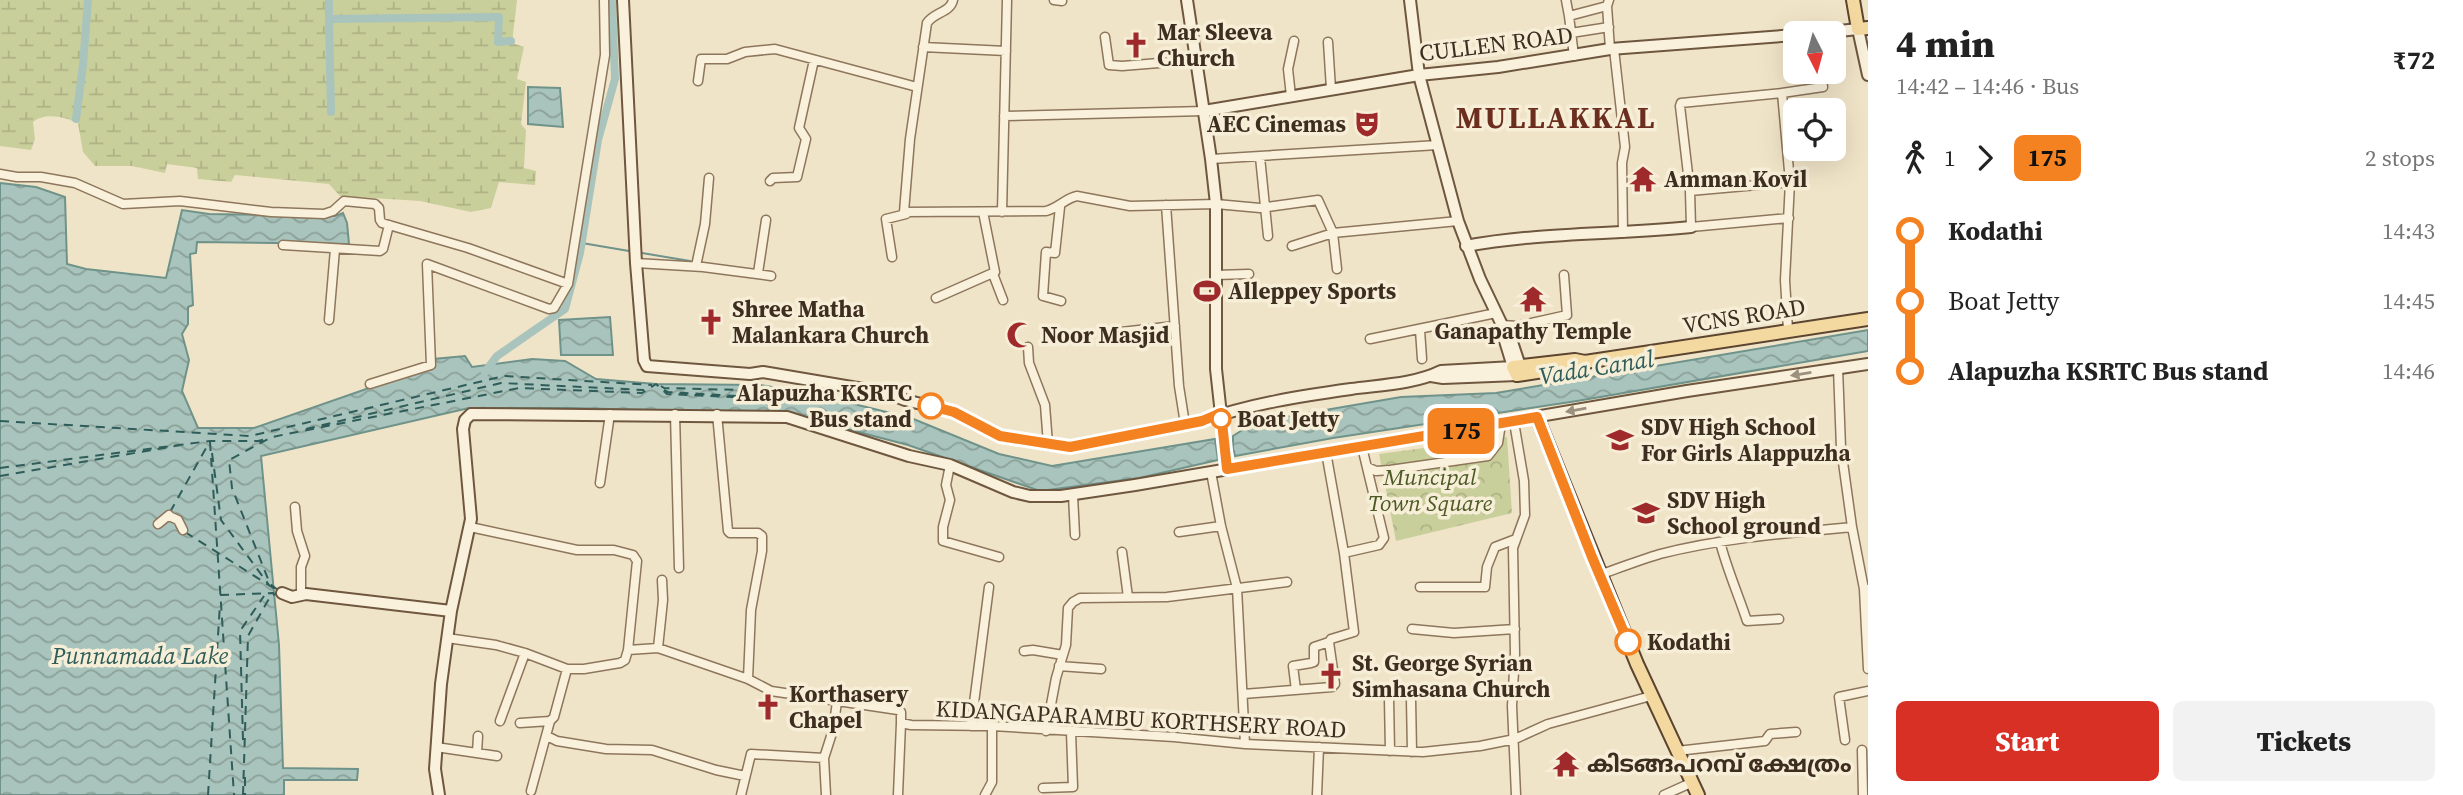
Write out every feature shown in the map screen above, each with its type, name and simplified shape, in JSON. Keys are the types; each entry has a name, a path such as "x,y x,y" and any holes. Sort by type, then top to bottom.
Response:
{"main road":[{"path":"623,0 636,263 644,360 648,366 750,374 762,372 874,390 954,412 1000,436 1070,447 1202,421 1221,413 1275,401 1431,376 1443,378 1518,371 1502,325 1466,246 1458,220 1419,75 1410,0"},
{"path":"1187,0 1212,159 1216,204 1216,369 1227,469"},
{"path":"1853,0 1863,28 1868,75"},
{"name":"CULLEN ROAD","path":"1204,111 1419,75 1612,49 1783,36"},
{"path":"1466,246 1504,239 1691,227"},
{"name":"VCNS ROAD","path":"1518,371 1575,366 1585,362 1868,318"},
{"path":"439,795 435,769 436,747 447,638 470,527 471,509 463,429 465,420 471,414 787,416 909,456 950,466 1013,492 1042,497 1073,495 1868,363"},
{"path":"1537,417 1599,575 1651,696 1698,795"},
{"path":"282,593 292,597 301,595 377,601 451,611"}],"street":[{"path":"370,384 431,365 427,264 551,309 558,304 568,284 605,55 604,0"},
{"path":"906,214 903,209 923,47 929,20 950,7 953,0"},
{"path":"1002,212 1007,0"},
{"path":"1566,0 1574,56"},
{"path":"1569,16 1608,3 1625,147 1622,163 1623,233"},
{"path":"1571,33 1609,27"},
{"path":"1105,37 1109,65 1196,60"},
{"path":"1291,96 1288,69 1294,41"},
{"path":"1328,42 1331,89"},
{"path":"923,47 1006,51"},
{"path":"698,81 701,58 727,59 745,52 775,49 917,88"},
{"path":"770,181 773,178 797,177 806,139 799,128 814,60"},
{"path":"1789,218 1691,227 1690,191 1680,104 1782,93 1823,87 1823,84"},
{"path":"1782,93 1790,182 1785,280 1788,330"},
{"path":"1004,116 1204,111"},
{"path":"1212,159 1438,145"},
{"path":"1260,157 1268,236"},
{"path":"0,174 75,183 123,204 180,201 271,212 324,214 349,200 377,206 380,222 468,248 568,284"},
{"path":"696,266 705,224 709,178"},
{"path":"1690,191 1790,182"},
{"path":"892,257 886,219 906,214 1046,211 1060,207 1070,198 1077,196 1130,206 1216,204 1267,207 1318,200 1333,233 1337,270"},
{"path":"1166,205 1179,386 1185,424"},
{"path":"1060,207 1055,253 1046,252 1043,296 1061,301"},
{"path":"982,212 995,270 993,274 1003,300"},
{"path":"758,273 766,220"},
{"path":"1292,246 1333,233 1458,220"},
{"path":"283,244 380,251 383,249 388,225"},
{"path":"329,320 335,249"},
{"path":"636,263 696,266 771,276"},
{"path":"936,298 993,274"},
{"path":"1215,275 1249,274"},
{"path":"1502,325 1518,326 1567,315 1564,275"},
{"path":"1370,339 1496,313"},
{"path":"1121,332 1175,326"},
{"path":"1420,330 1422,359"},
{"path":"1028,347 1029,363 1045,405 1048,444"},
{"path":"1838,368 1841,448 1852,527 1866,589 1868,669"},
{"path":"600,483 610,414"},
{"path":"675,414 679,568"},
{"path":"717,414 728,531 758,533 762,536 762,551 751,610 748,679"},
{"path":"1514,422 1525,504 1525,515 1513,548 1515,629 1512,706 1516,795"},
{"path":"1367,467 1377,471 1390,470 1488,456 1498,443 1501,424"},
{"path":"1344,553 1379,545 1383,541 1362,447"},
{"path":"1296,690 1293,666 1314,662 1314,647 1331,639 1353,634 1355,628 1326,453"},
{"path":"950,466 946,485 950,500 943,527 943,541 999,557"},
{"path":"1212,472 1221,526 1237,588 1245,744"},
{"path":"1073,495 1075,535"},
{"path":"295,507 297,531 305,556 301,566 301,595"},
{"path":"158,524 169,515 178,520 183,530"},
{"path":"1180,532 1221,526"},
{"path":"470,527 577,550 614,550 633,555 637,561 628,650"},
{"path":"1599,575 1660,554 1720,542 1852,527"},
{"path":"1420,587 1485,587 1487,568 1495,547 1516,539"},
{"path":"1720,542 1747,621 1779,619"},
{"path":"1122,552 1128,597"},
{"path":"658,648 663,600 662,580"},
{"path":"1046,731 1063,655 1068,608 1073,601 1080,598 1167,597 1287,582"},
{"path":"971,726 989,587"},
{"path":"1412,629 1454,633 1515,629"},
{"name":"KIDANGAPARAMBU KORTHSERY ROAD","path":"447,638 496,645 567,669 620,663 625,660 628,650 658,648 748,679 771,691 898,710 901,712 901,723 932,727 992,726 1245,744 1390,751 1451,750 1515,739 1548,724 1651,696"},
{"path":"1243,694 1332,687 1335,684 1329,642"},
{"path":"1024,651 1063,655"},
{"path":"500,721 525,653"},
{"path":"1059,666 1101,669"},
{"path":"531,791 567,669"},
{"path":"1845,740 1839,697 1868,691"},
{"path":"1389,699 1390,751"},
{"path":"1411,699 1412,752"},
{"path":"826,795 824,758 833,730 837,702"},
{"path":"520,723 550,721"},
{"path":"898,795 901,723"},
{"path":"985,795 992,782 992,726"},
{"path":"1043,788 1073,787 1071,732"},
{"path":"1677,751 1765,741 1770,734 1796,732"},
{"path":"477,753 478,736"},
{"path":"547,736 557,741 606,749 652,750 745,776"},
{"path":"436,747 497,756"},
{"path":"1317,795 1318,747"},
{"path":"1862,750 1863,795"},
{"path":"741,795 751,754 824,758"},
{"path":"1664,795 1693,782"}],"green space":[{"path":"0,0 517,0 512,43 524,47 517,79 526,82 521,124 526,130 524,168 536,171 535,185 499,182 491,208 471,212 420,201 340,196 329,184 235,175 231,182 198,179 197,168 167,164 165,173 132,166 95,166 83,152 78,123 55,116 33,122 35,139 31,150 0,146"},
{"name":"Muncipal Town Square","path":"1507,437 1512,513 1396,541 1379,454"}],"water":[{"path":"528,87 560,88 563,127 528,124"},
{"name":"Punnamada Lake","path":"0,183 36,187 65,197 67,264 86,269 166,278 182,210 209,214 335,216 343,213 349,244 197,242 196,253 190,254 193,305 188,307 188,324 182,334 189,360 182,391 198,428 254,428 418,371 433,359 465,356 472,367 532,359 565,361 596,379 656,384 760,385 817,395 911,418 999,454 1052,466 1215,439 1218,460 1139,478 1040,491 908,445 786,413 568,408 469,408 261,456 279,645 283,768 358,769 357,780 284,780 284,795 0,795"},
{"path":"610,317 613,355 561,355 559,320"},
{"path":"1868,330 1868,351 1235,456 1234,451 1217,453 1233,450 1233,436 1255,422 1401,397 1496,393"}],"waterway":[{"path":"76,119 88,0"},
{"path":"329,0 329,19"},
{"path":"485,372 497,356 565,309 580,253 598,140 615,79 612,0"},
{"path":"331,112 329,19 499,17 498,42 511,41"},
{"path":"582,243 629,251"},
{"path":"642,253 690,261"}],"ferry route":[{"path":"0,421 250,436 504,376 652,385"},
{"path":"306,429 501,383 644,390"},
{"path":"278,590 270,584 232,488 229,460 272,437 519,388 642,393 656,384 667,394 754,398 760,385"},
{"path":"661,386 741,390 759,385"},
{"path":"664,390 754,395"},
{"path":"0,468 210,441 266,439"},
{"path":"170,512 210,441"},
{"path":"210,442 234,795"},
{"path":"0,476 181,445"},
{"path":"212,453 221,520 269,585"},
{"path":"185,532 275,589"},
{"path":"220,595 274,593"},
{"path":"243,795 248,636 271,595 277,594"},
{"path":"243,740 240,631 264,596"},
{"path":"208,795 220,604"},
{"path":"245,777 245,795"}],"bus line":[{"name":"175","path":"931,406 954,412 1000,436 1070,447 1202,421 1221,413 1227,469 1537,417 1628,642"}],"place":[{"name":"Mar Sleeva Church","path":"1136,45"},
{"name":"AEC Cinemas","path":"1367,124"},
{"name":"Amman Kovil","path":"1643,179"},
{"name":"Alleppey Sports","path":"1207,291"},
{"name":"Ganapathy Temple","path":"1533,299"},
{"name":"Shree Matha Malankara Church","path":"711,322"},
{"name":"Noor Masjid","path":"1020,335"},
{"name":"Alapuzha KSRTC Bus stand","path":"931,406"},
{"name":"Boat Jetty","path":"1221,419"},
{"name":"SDV High School For Girls Alappuzha","path":"1620,440"},
{"name":"SDV High School ground","path":"1646,513"},
{"name":"Kodathi","path":"1628,642"},
{"name":"St. George Syrian Simhasana Church","path":"1331,676"},
{"name":"Korthasery Chapel","path":"768,707"},
{"name":"കിടങ്ങപറമ്പ് ക്ഷേത്രം","path":"1566,764"}],"district":[{"name":"MULLAKKAL","path":"1556,117"}],"water label":[{"name":"Vada Canal","path":"1596,367"}]}
